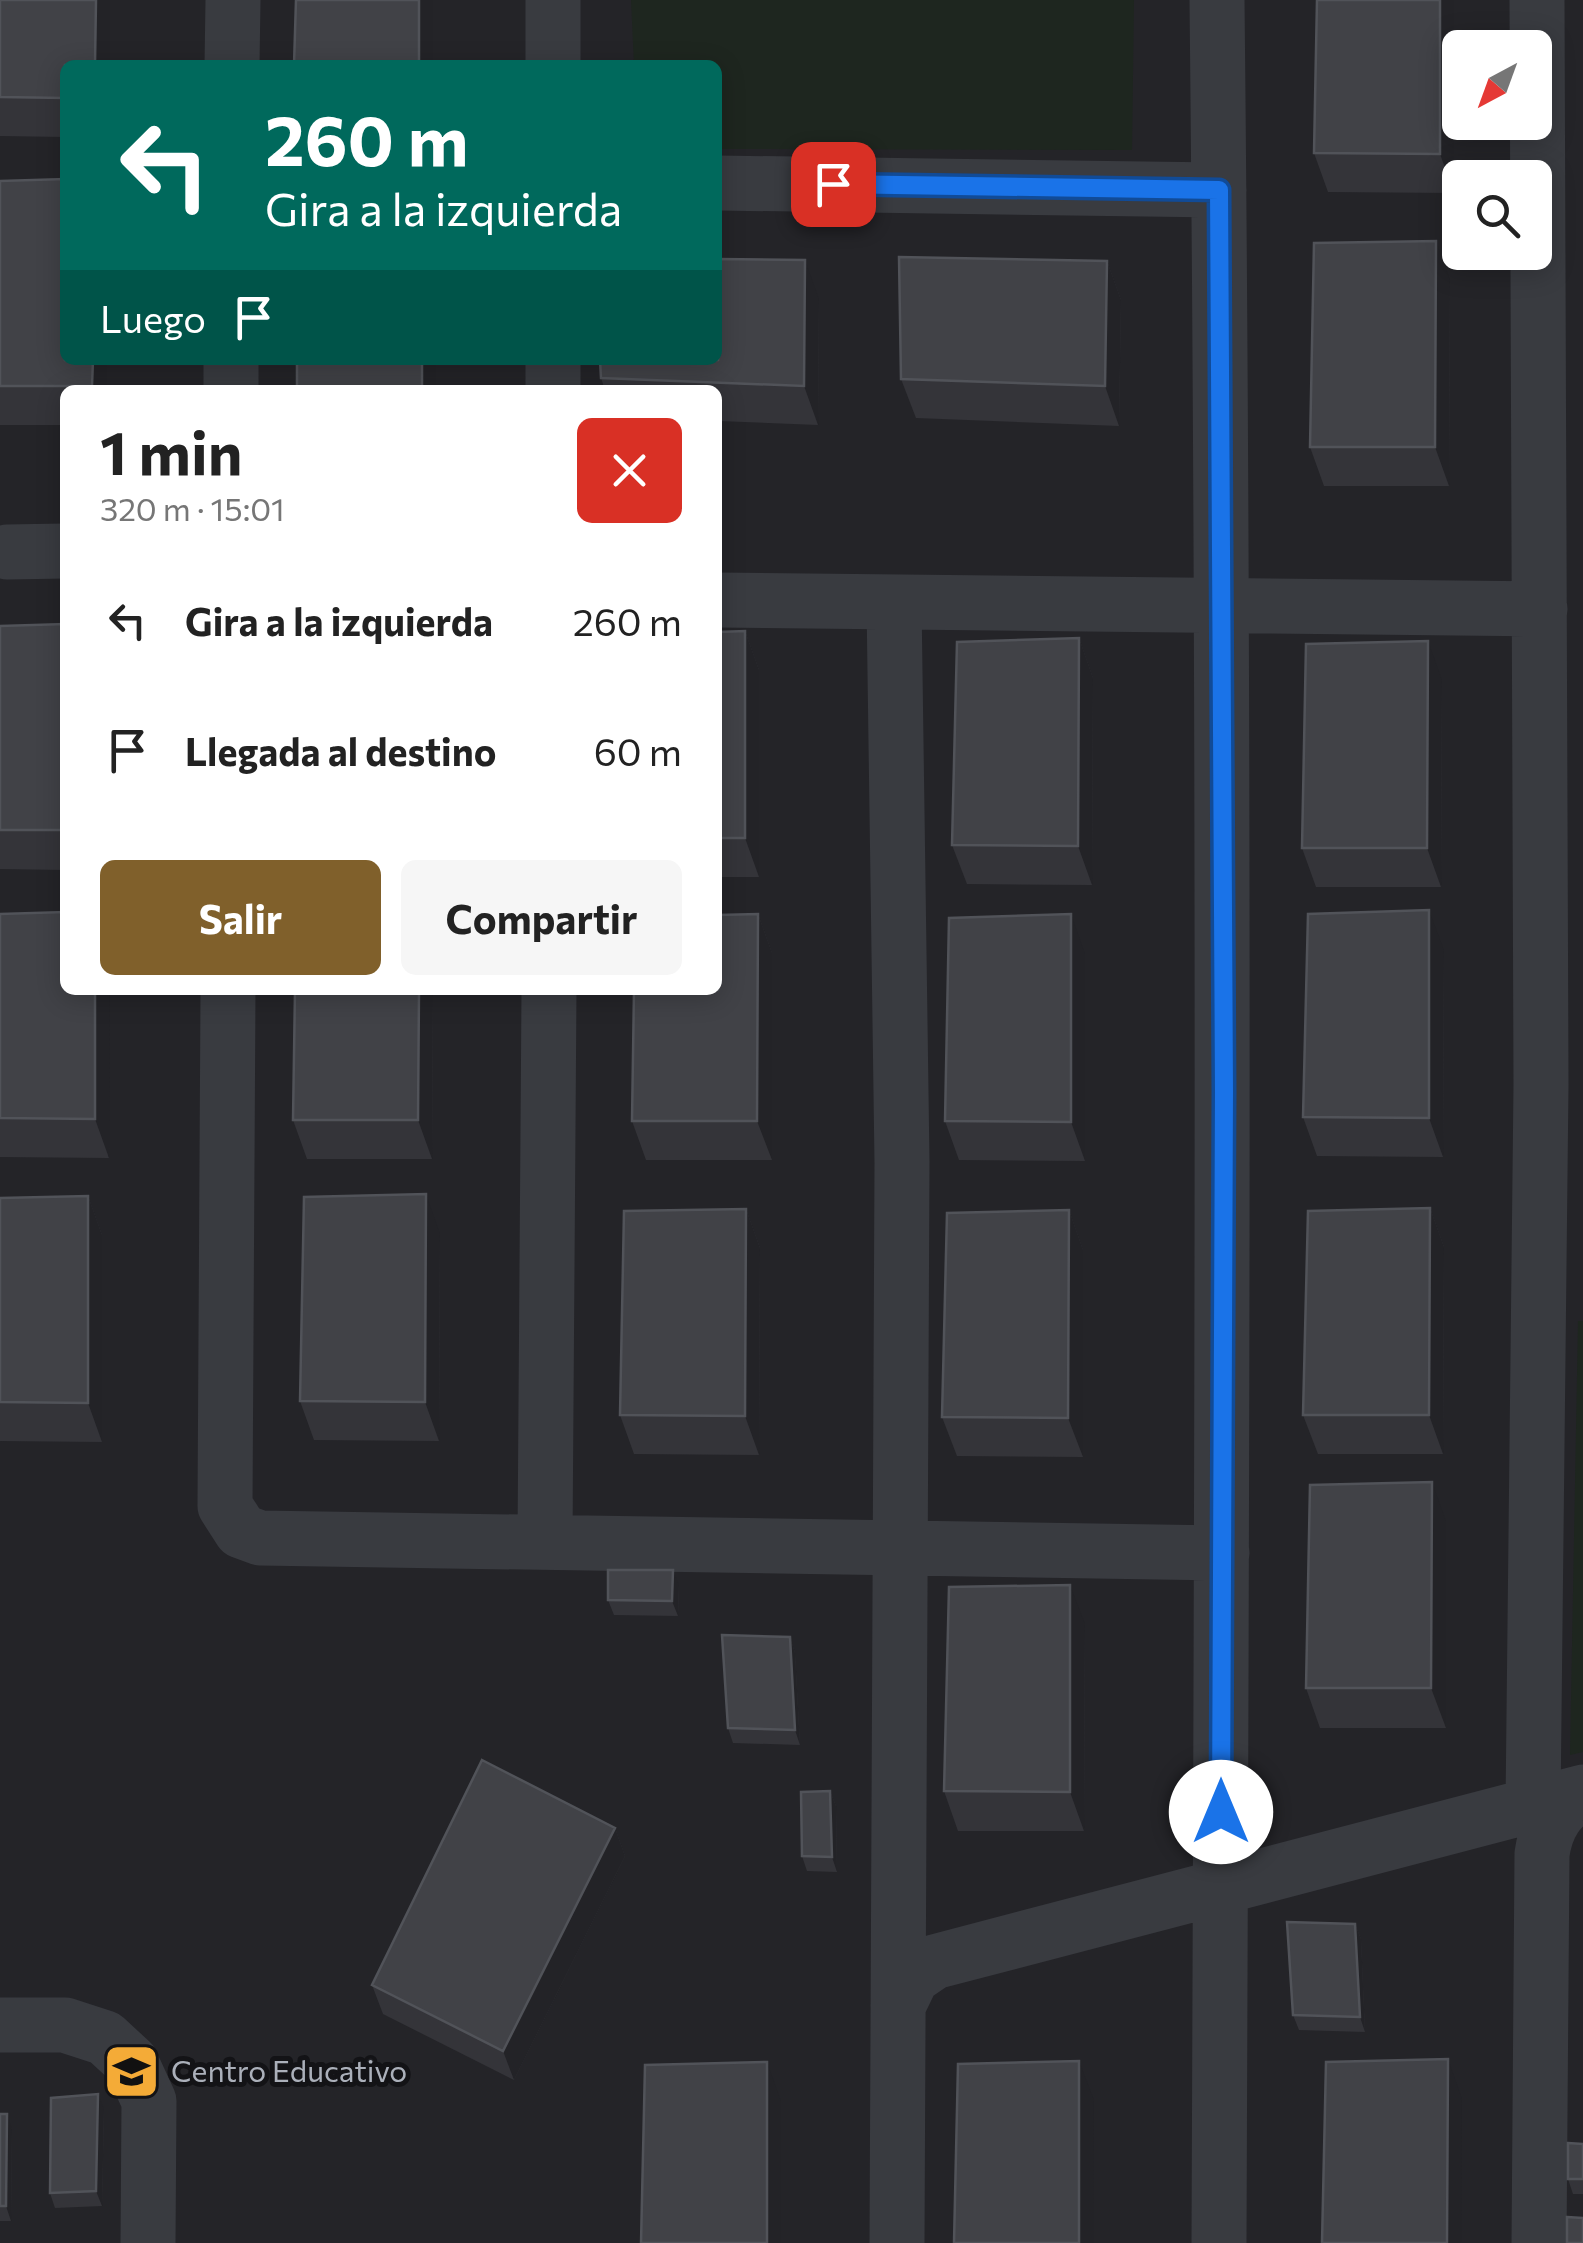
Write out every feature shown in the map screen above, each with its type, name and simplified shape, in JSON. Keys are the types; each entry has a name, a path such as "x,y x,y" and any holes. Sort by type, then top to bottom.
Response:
{"street":[{"path":"232,0 232,60"},
{"path":"553,60 554,0"},
{"path":"1217,0 1224,604 1219,2243"},
{"path":"1540,2243 1542,1854 1550,1824 1568,1802 1562,1085 1540,609 1550,140"},
{"path":"722,183 1219,190"},
{"path":"7,552 60,551"},
{"path":"722,600 1540,609"},
{"path":"894,602 902,1162 897,2243"},
{"path":"228,995 226,1506 241,1531 260,1538 1222,1553"},
{"path":"545,1542 549,995"},
{"path":"898,2006 912,1977 934,1962 1566,1797"},
{"path":"1462,1824 1491,1822 1518,1834 1538,1861 1542,1878"},
{"path":"899,1912 905,1938 914,1948 946,1959"},
{"path":"1542,1978 1559,2007 1583,2020"},
{"path":"1541,2072 1554,2040 1583,2020"},
{"path":"0,2025 65,2025 105,2038 131,2062 149,2101 148,2243"}],"shaded area":[{"path":"0,0 1583,0 1583,2243 0,2243"},
{"path":"631,0 1134,0 1132,150 722,149 722,60 634,60"},
{"path":"1578,1321 1583,1321 1583,1752 1570,1755"}],"building":[{"path":"0,0 96,0 95,60 60,60 60,98 0,97"},
{"path":"296,0 419,0 419,60 294,60"},
{"path":"1317,0 1440,0 1440,154 1314,153"},
{"path":"60,179 60,365 93,365 92,385 0,386 0,181"},
{"path":"1436,241 1435,447 1310,447 1314,243"},
{"path":"899,257 1107,261 1105,386 901,379"},
{"path":"722,259 805,260 804,386 601,378 600,365 722,365"},
{"path":"297,365 422,365 422,385 297,385"},
{"path":"60,624 60,830 0,830 0,626"},
{"path":"745,631 745,838 722,838 722,632"},
{"path":"1079,638 1078,846 952,845 957,642"},
{"path":"1428,641 1427,848 1302,848 1306,644"},
{"path":"1429,910 1429,1118 1303,1117 1308,914"},
{"path":"60,912 60,995 95,995 95,1119 0,1118 0,914"},
{"path":"758,914 757,1121 632,1121 634,995 722,995 722,915"},
{"path":"1071,914 1071,1122 945,1121 949,918"},
{"path":"295,995 419,995 418,1120 293,1120"},
{"path":"426,1194 425,1402 300,1401 304,1197"},
{"path":"88,1196 88,1403 0,1402 0,1198"},
{"path":"1430,1208 1429,1415 1303,1415 1308,1211"},
{"path":"746,1209 745,1416 620,1415 624,1211"},
{"path":"1069,1210 1068,1418 942,1417 947,1213"},
{"path":"1432,1482 1431,1688 1306,1688 1310,1485"},
{"path":"608,1570 673,1570 672,1601 608,1600"},
{"path":"1070,1585 1070,1792 944,1791 949,1587"},
{"path":"722,1635 790,1637 795,1730 728,1728"},
{"path":"482,1760 615,1828 503,2051 372,1985"},
{"path":"830,1791 832,1857 802,1856 801,1792"},
{"path":"1287,1922 1355,1924 1360,2017 1293,2015"},
{"path":"1448,2059 1447,2243 1322,2243 1326,2062"},
{"path":"1079,2061 1079,2243 954,2243 958,2064"},
{"path":"767,2062 767,2243 641,2243 645,2065"},
{"path":"98,2094 96,2191 50,2193 51,2098"},
{"path":"0,2114 7,2114 6,2206 0,2206"},
{"path":"1568,2143 1583,2144 1583,2179 1568,2179"},
{"path":"1567,2217 1583,2218 1583,2243 1567,2243"}],"place":[{"name":"Centro Educativo","path":"132,2072"}],"route":[{"path":"833,184 1219,190 1224,604 1221,1812"}]}
